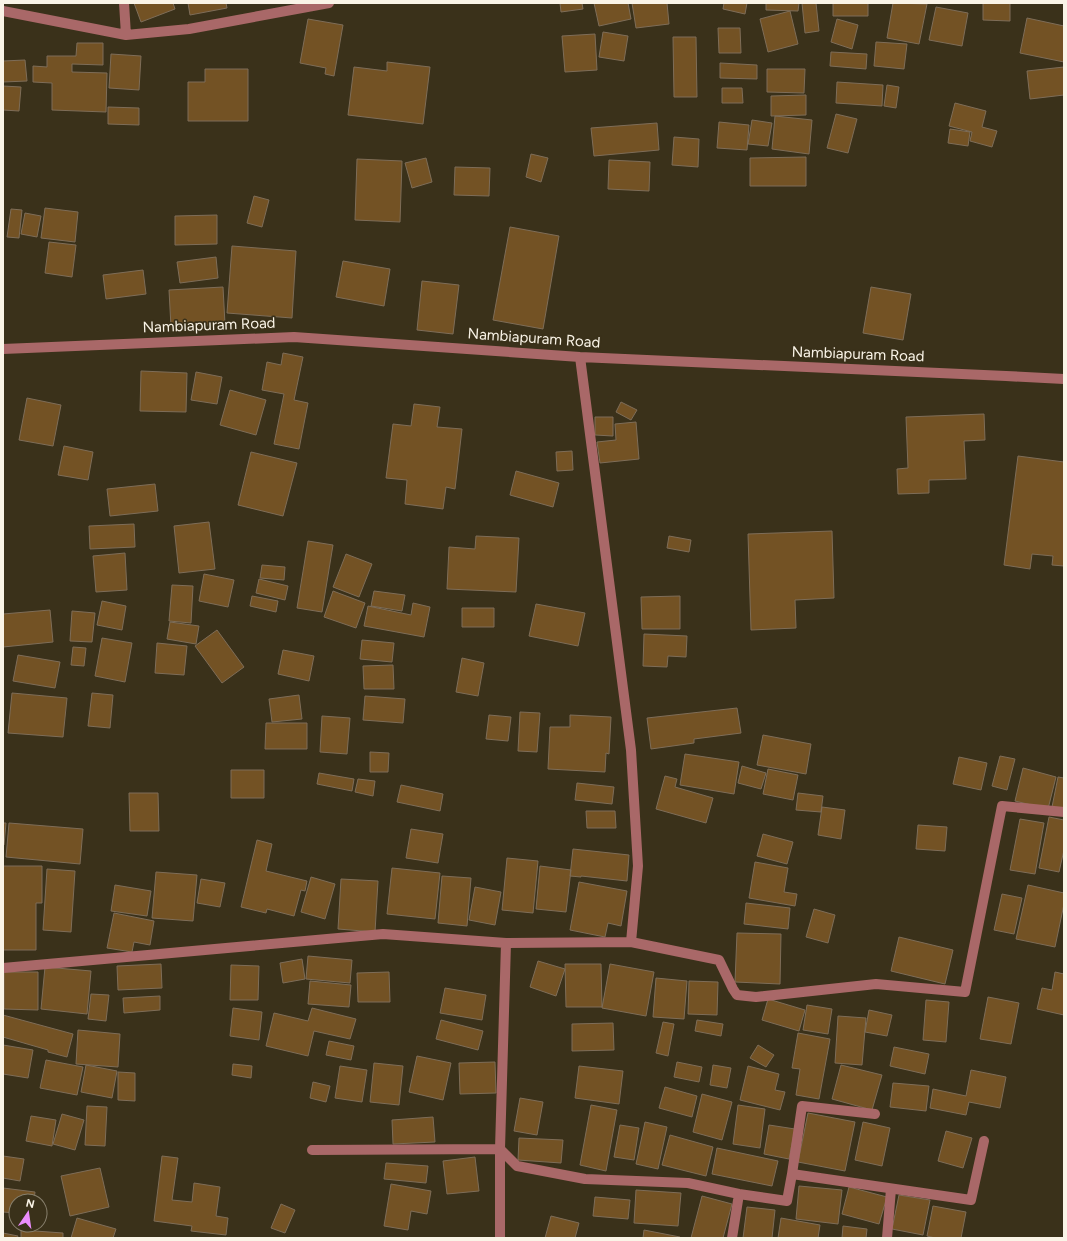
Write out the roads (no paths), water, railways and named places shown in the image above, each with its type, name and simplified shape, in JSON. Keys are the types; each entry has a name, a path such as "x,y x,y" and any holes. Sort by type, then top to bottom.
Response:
{"street":[{"path":"124,3 126,35"},
{"path":"3,12 126,35 189,29 329,3"},
{"name":"Nambiapuram Road","path":"3,349 294,337 580,357 1064,379"},
{"path":"580,357 631,750 638,866 631,942"},
{"path":"3,968 383,934 506,944 631,942 719,960 737,995 756,997 876,984 965,992 1002,806 1064,812"},
{"path":"500,1238 500,1149 506,944"},
{"path":"312,1150 500,1149 517,1166 585,1179 688,1183 787,1202 802,1106 875,1114"},
{"path":"792,1174 971,1200 984,1141"},
{"path":"887,1238 892,1189"},
{"path":"732,1238 739,1194"}]}
